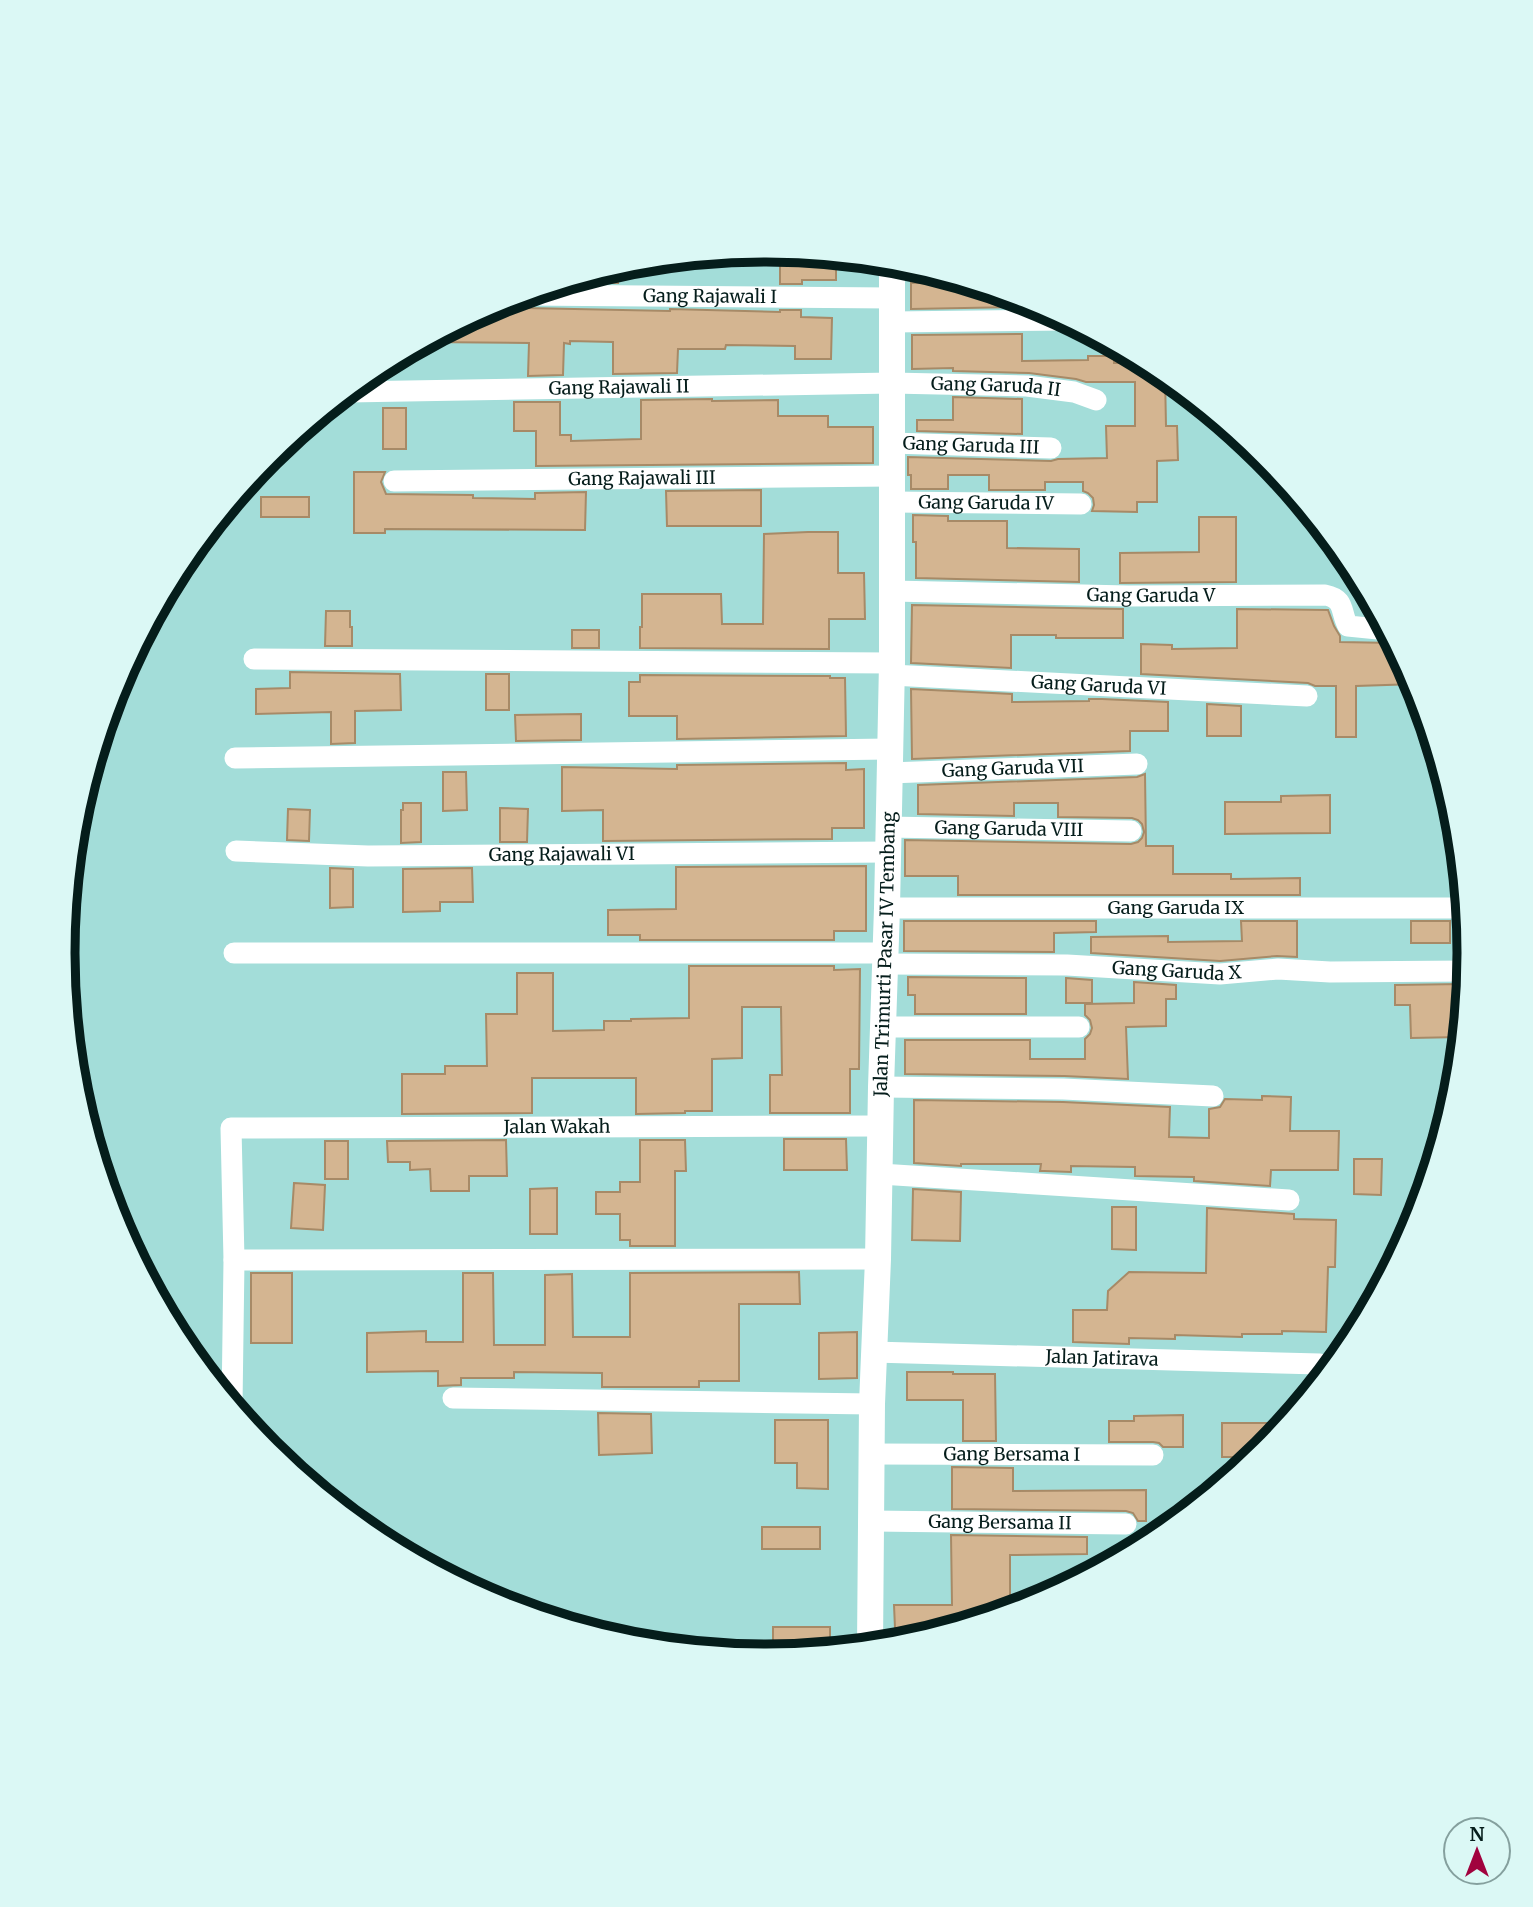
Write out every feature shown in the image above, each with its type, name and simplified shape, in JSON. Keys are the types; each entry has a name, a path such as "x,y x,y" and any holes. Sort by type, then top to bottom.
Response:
{"street":[{"name":"Jalan Trimurti Pasar IV Tembang","path":"870,1637 873,1352 878,1259 891,669 892,274"},
{"name":"Gang Rajawali I","path":"554,296 1038,318"},
{"name":"Gang Rajawali II","path":"364,392 892,383"},
{"name":"Gang Garuda II","path":"892,383 1027,386 1074,392 1097,400"},
{"name":"Gang Garuda III","path":"892,443 1051,448"},
{"name":"Gang Rajawali III","path":"394,481 892,489"},
{"name":"Gang Garuda IV","path":"892,489 1080,504"},
{"name":"Gang Garuda V","path":"892,591 1128,596 1325,595 1332,596 1341,603 1348,626 1376,629"},
{"name":"Gang Garuda VI","path":"254,659 891,669 1307,696"},
{"name":"Gang Garuda VII","path":"235,758 1137,764"},
{"name":"Gang Garuda VIII","path":"887,840 1131,831"},
{"name":"Gang Rajawali VI","path":"236,851 368,856 887,840"},
{"name":"Gang Garuda IX","path":"887,908 1456,908"},
{"name":"Gang Garuda X","path":"234,953 885,959 1067,965 1220,974 1278,969 1330,972 1457,971"},
{"path":"883,1027 1079,1027"},
{"path":"881,1087 1063,1088 1213,1096"},
{"name":"Jalan Wakah","path":"234,1260 231,1128 880,1126"},
{"path":"880,1174 1289,1200"},
{"path":"232,1391 234,1260 878,1259"},
{"name":"Jalan Jatirava","path":"873,1352 1322,1365"},
{"path":"453,1398 872,1405"},
{"name":"Gang Bersama I","path":"872,1454 1153,1455"},
{"name":"Gang Bersama II","path":"872,1521 1126,1524"}],"building":[{"path":"780,263 836,266 836,280 802,280 802,284 780,284"},
{"path":"911,283 945,286 1011,307 911,309"},
{"path":"523,307 670,311 801,310 801,317 832,318 831,359 795,359 795,346 726,345 725,349 678,349 677,373 613,374 613,342 570,341 570,344 564,343 563,375 528,376 529,343 445,342"},
{"path":"1022,334 1022,361 1088,360 1088,356 1114,356 1114,363 1125,363 1151,379 1165,389 1166,426 1177,426 1178,460 1157,461 1157,502 1137,502 1137,512 1092,511 1093,498 1083,491 1083,482 1045,482 1045,490 989,490 989,475 948,475 948,489 911,489 908,457 1051,461 1107,458 1106,426 1135,426 1135,382 1086,382 1029,373 953,371 953,368 912,369 912,335"},
{"path":"953,397 1022,399 1022,434 917,431 917,420 953,420"},
{"path":"641,400 778,400 778,416 828,416 828,427 873,427 873,463 536,466 536,431 514,431 514,402 560,402 560,435 571,435 571,441 641,439"},
{"path":"383,408 406,408 406,449 383,449"},
{"path":"354,472 385,472 381,482 386,494 535,499 535,493 586,492 585,530 385,529 385,533 354,533"},
{"path":"761,490 761,526 667,526 666,491"},
{"path":"261,497 309,497 309,517 261,517"},
{"path":"913,515 948,516 948,521 1007,521 1007,548 1079,549 1079,582 916,578"},
{"path":"1199,517 1236,517 1236,582 1120,583 1120,553 1199,552"},
{"path":"838,532 838,573 864,573 865,619 829,619 829,649 640,648 642,594 721,594 722,624 763,624 764,534"},
{"path":"912,605 1123,609 1123,638 1011,635 1011,668 911,663"},
{"path":"1237,609 1328,610 1340,636 1340,642 1383,643 1403,684 1356,686 1356,737 1336,737 1336,686 1141,674 1141,644 1172,645 1172,649 1237,648"},
{"path":"326,611 350,611 352,646 325,646"},
{"path":"572,630 599,630 599,648 572,648"},
{"path":"290,672 400,674 401,710 355,711 355,743 331,744 331,712 256,714 256,689 290,688"},
{"path":"486,674 509,674 509,710 486,710"},
{"path":"640,675 845,678 846,736 677,739 677,716 629,716 629,682 640,682"},
{"path":"911,689 1012,694 1012,702 1102,699 1168,702 1168,731 1130,731 1130,751 912,759"},
{"path":"1207,704 1241,706 1241,736 1207,736"},
{"path":"581,714 581,740 516,741 515,715"},
{"path":"846,763 846,770 864,769 864,828 832,828 832,839 603,841 603,810 562,811 562,767 677,769 677,765"},
{"path":"443,772 466,772 467,810 443,811"},
{"path":"1145,774 1146,846 1173,846 1173,874 1231,874 1231,879 1300,878 1300,895 958,895 958,876 905,876 905,840 1131,844 1138,842 1144,832 1142,824 1132,818 1058,817 1058,803 1014,803 1014,816 918,814 918,785 1137,777"},
{"path":"1330,795 1330,833 1225,834 1225,802 1281,802 1281,796"},
{"path":"403,803 421,803 421,842 401,843"},
{"path":"500,808 528,809 527,842 500,842"},
{"path":"288,809 310,810 309,841 287,840"},
{"path":"866,866 866,931 834,931 834,940 640,940 640,935 608,935 608,910 676,909 676,867"},
{"path":"330,868 353,869 353,907 330,908"},
{"path":"472,868 473,902 440,902 440,911 403,912 403,869"},
{"path":"904,921 1096,921 1096,932 1054,933 1054,952 904,951"},
{"path":"1241,921 1297,921 1297,957 1220,961 1091,953 1091,937 1168,936 1168,942 1242,941"},
{"path":"1411,921 1450,921 1450,943 1411,943"},
{"path":"689,966 834,966 834,970 860,969 859,1069 850,1069 850,1113 770,1113 770,1075 782,1075 781,1007 742,1007 742,1058 712,1059 712,1111 636,1114 636,1078 532,1078 532,1113 402,1114 402,1074 445,1074 445,1066 487,1066 486,1014 517,1014 517,973 553,973 553,1031 604,1030 604,1021 689,1018"},
{"path":"908,977 1026,978 1026,1014 915,1014 915,995 908,995"},
{"path":"1066,978 1092,980 1092,1003 1066,1003"},
{"path":"1134,982 1176,985 1176,999 1166,999 1166,1026 1126,1027 1128,1079 905,1074 905,1040 1030,1040 1030,1059 1085,1059 1085,1039 1092,1028 1085,1015 1085,1004 1134,1003"},
{"path":"1457,984 1453,1037 1411,1038 1410,1005 1395,1005 1395,985"},
{"path":"1262,1096 1291,1097 1290,1131 1339,1131 1338,1170 1271,1170 1270,1186 1194,1181 1194,1177 1135,1176 1135,1167 1071,1166 1071,1172 1040,1171 1041,1164 961,1166 914,1163 914,1100 1170,1107 1169,1137 1209,1138 1209,1109 1220,1107 1225,1099 1262,1100"},
{"path":"784,1139 846,1139 847,1170 784,1170"},
{"path":"506,1140 507,1176 469,1176 469,1191 431,1191 430,1169 410,1170 410,1162 388,1162 387,1141"},
{"path":"640,1140 685,1140 686,1171 675,1171 675,1246 630,1246 630,1240 620,1240 620,1214 596,1214 596,1192 620,1192 620,1182 640,1182"},
{"path":"325,1141 348,1141 348,1179 325,1179"},
{"path":"1354,1159 1382,1159 1381,1195 1354,1194"},
{"path":"294,1183 325,1185 323,1230 291,1228"},
{"path":"557,1188 557,1234 530,1234 530,1189"},
{"path":"913,1189 961,1192 960,1241 912,1240"},
{"path":"1112,1207 1136,1207 1136,1250 1112,1249"},
{"path":"1207,1208 1294,1214 1294,1219 1336,1220 1335,1267 1328,1267 1326,1332 1282,1331 1282,1334 1242,1334 1242,1337 1175,1335 1175,1339 1129,1338 1129,1344 1073,1342 1073,1310 1107,1310 1108,1291 1129,1272 1206,1273"},
{"path":"799,1272 800,1304 739,1304 739,1381 699,1381 699,1387 602,1387 602,1373 514,1372 514,1378 461,1378 461,1385 438,1386 438,1371 367,1372 367,1333 426,1331 426,1342 463,1342 463,1273 493,1273 494,1345 545,1345 545,1275 572,1274 573,1337 630,1337 630,1273"},
{"path":"251,1273 292,1273 292,1343 251,1343"},
{"path":"857,1332 857,1378 819,1379 819,1333"},
{"path":"907,1372 995,1374 996,1441 963,1441 963,1400 907,1400"},
{"path":"598,1413 651,1414 652,1453 599,1455"},
{"path":"1183,1415 1183,1447 1163,1447 1153,1442 1109,1442 1109,1421 1134,1421 1134,1416"},
{"path":"775,1420 828,1420 828,1489 797,1488 797,1463 775,1463"},
{"path":"1222,1423 1273,1423 1239,1457 1222,1457"},
{"path":"952,1467 1013,1468 1013,1491 1146,1490 1146,1521 1138,1521 1133,1513 1126,1511 952,1509"},
{"path":"762,1527 820,1527 820,1549 762,1549"},
{"path":"951,1535 1087,1537 1087,1554 1010,1555 1010,1600 945,1621 899,1631 899,1628 895,1628 894,1605 952,1605"},
{"path":"773,1627 830,1627 830,1641 773,1645"}]}
